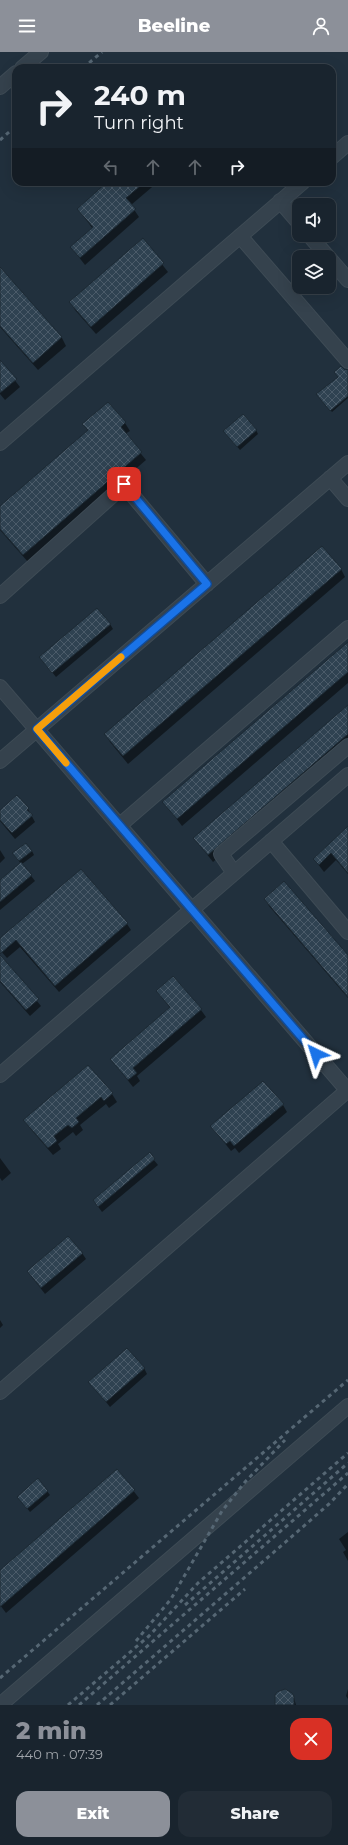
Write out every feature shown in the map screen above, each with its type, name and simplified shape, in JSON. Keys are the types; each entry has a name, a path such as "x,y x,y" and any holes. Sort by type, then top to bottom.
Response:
{"lane":[{"path":"27,64 41,52"},
{"path":"0,87 12,77"},
{"path":"336,154 348,143"},
{"path":"0,443 298,186"},
{"path":"280,201 292,215"},
{"path":"240,236 348,361"},
{"path":"315,242 323,250"},
{"path":"336,265 348,280"},
{"path":"0,761 348,463"},
{"path":"330,478 348,500"},
{"path":"0,596 124,484 207,584"},
{"path":"120,825 348,628"},
{"path":"0,687 348,1090 0,1392"},
{"path":"234,873 221,854 348,746"},
{"path":"0,1075 348,775"},
{"path":"271,841 348,932"},
{"path":"0,1705 348,1406"}],"building":[{"path":"103,186 140,186 126,198 136,209 80,258 70,247 93,227 77,209"},
{"path":"143,238 164,263 91,327 69,302"},
{"path":"0,267 62,337 33,363 0,326"},
{"path":"0,360 17,379 0,393"},
{"path":"341,366 345,370 348,369 348,396 330,411 316,394 338,377 334,372"},
{"path":"108,402 126,422 121,427 142,452 23,555 0,529 0,506 88,430 82,424"},
{"path":"243,414 257,430 237,447 223,431"},
{"path":"322,546 342,569 123,756 104,734"},
{"path":"97,608 111,624 52,673 39,657"},
{"path":"348,642 348,672 177,819 162,802"},
{"path":"348,705 348,734 208,855 193,838"},
{"path":"17,795 29,808 27,810 33,815 12,833 0,820 0,810"},
{"path":"348,826 348,873 331,853 319,865 313,859"},
{"path":"26,843 32,851 19,861 12,853"},
{"path":"21,862 32,875 0,902 0,880"},
{"path":"81,869 128,923 55,986 16,940 0,954 0,938"},
{"path":"284,881 348,955 348,997 264,899"},
{"path":"0,955 39,999 26,1010 0,981"},
{"path":"173,976 202,1009 133,1068 137,1073 128,1080 110,1059 170,1007 156,991"},
{"path":"88,1065 113,1093 104,1101 101,1097 76,1118 79,1122 72,1128 68,1125 54,1136 57,1141 48,1148 23,1120"},
{"path":"263,1081 284,1104 234,1146 230,1141 226,1144 210,1126"},
{"path":"150,1152 155,1159 98,1207 93,1200"},
{"path":"68,1236 83,1253 41,1288 27,1271"},
{"path":"127,1348 145,1368 106,1402 88,1382"},
{"path":"117,1469 135,1490 0,1607 0,1570"},
{"path":"38,1478 48,1491 27,1509 17,1497"},
{"path":"285,1689 294,1696 294,1705 275,1705 275,1695 277,1692"}],"railway":[{"path":"88,64 102,52"},
{"path":"0,140 12,130"},
{"path":"0,1678 348,1380"},
{"path":"136,1641 171,1599 222,1511 245,1482 285,1440"},
{"path":"68,1705 149,1636 198,1583 348,1453"},
{"path":"185,1605 348,1463"},
{"path":"79,1705 348,1473"},
{"path":"97,1705 329,1504 348,1484"},
{"path":"110,1705 245,1589"}],"slow traffic":[{"path":"66,763 37,729 121,657"}],"route":[{"path":"124,484 207,584 37,729 316,1054"}]}
